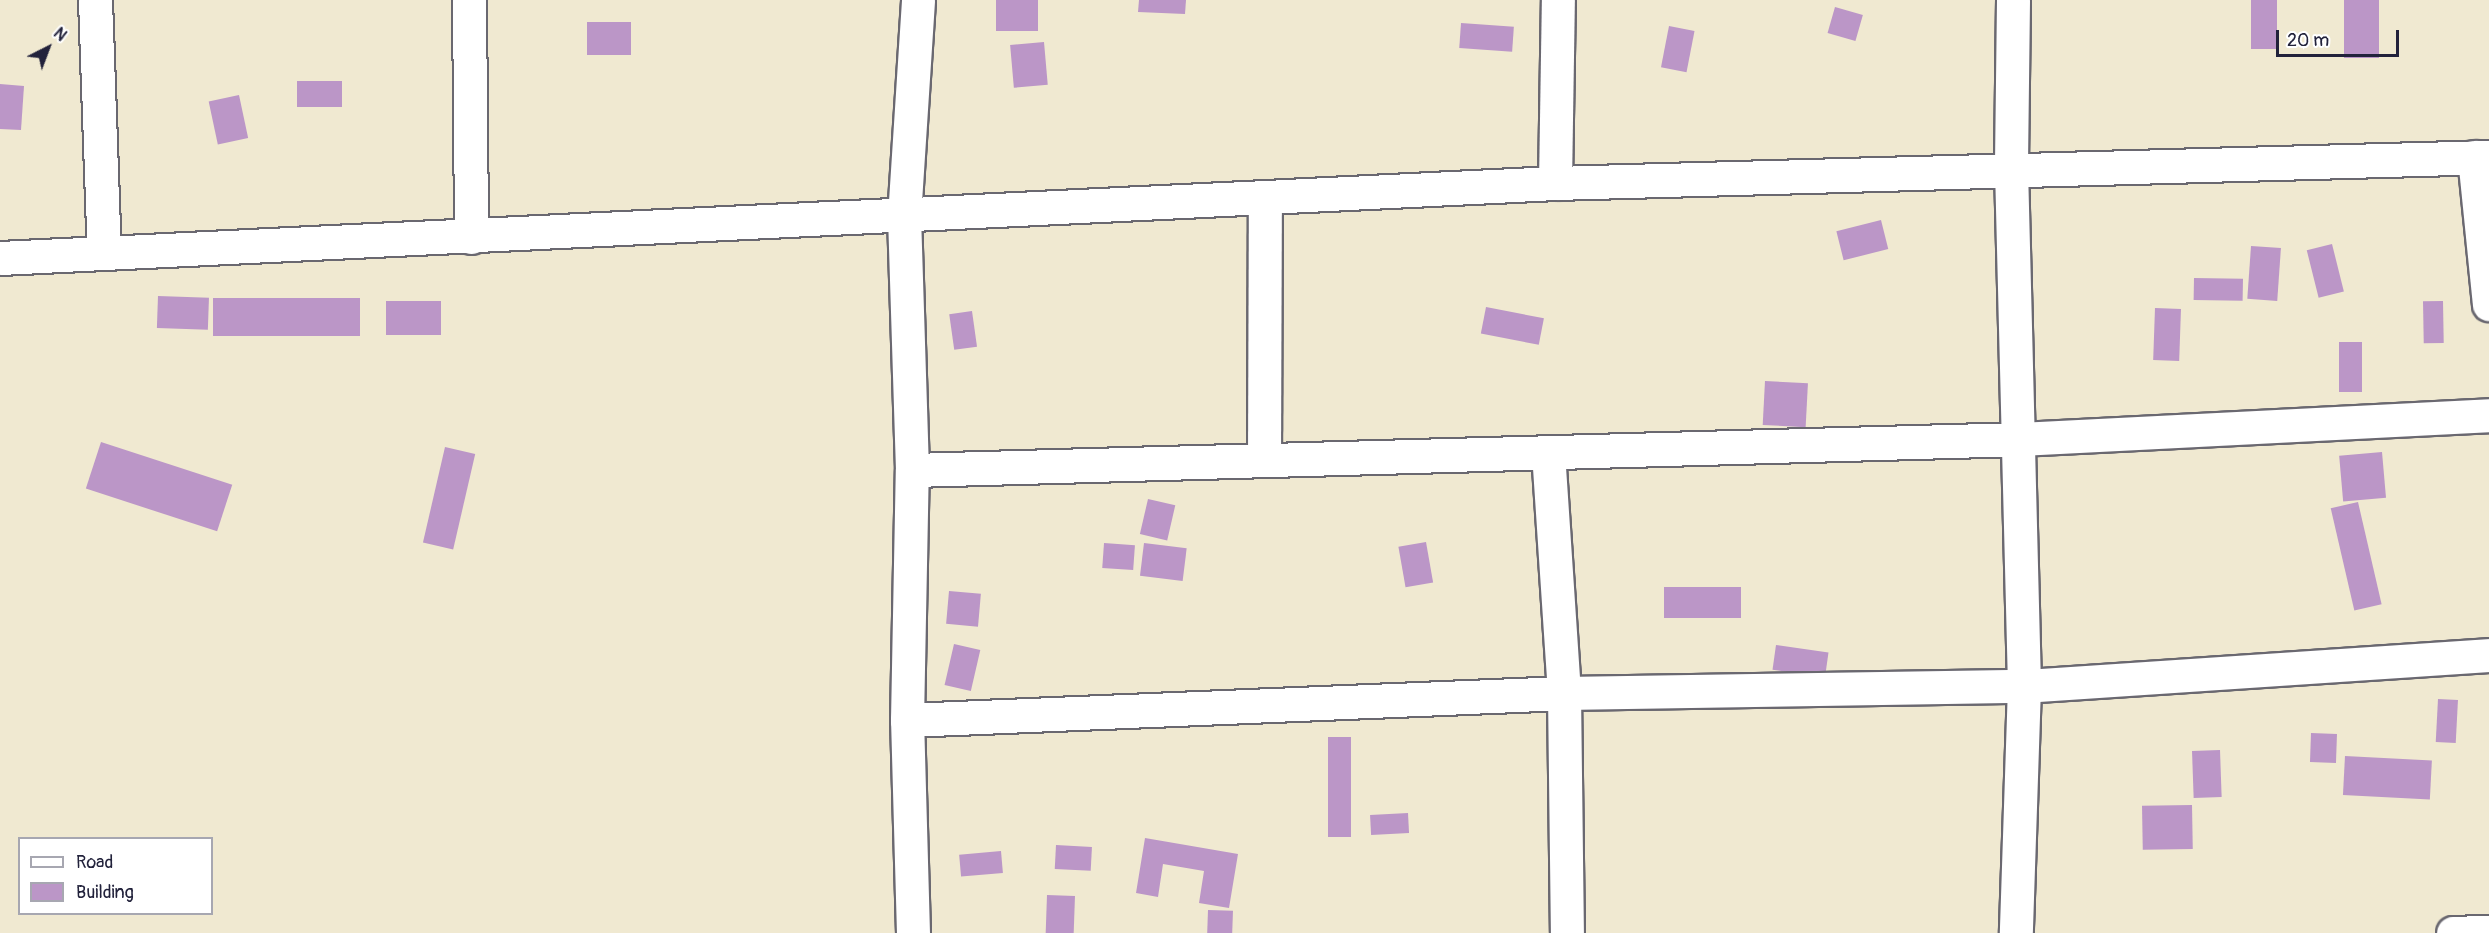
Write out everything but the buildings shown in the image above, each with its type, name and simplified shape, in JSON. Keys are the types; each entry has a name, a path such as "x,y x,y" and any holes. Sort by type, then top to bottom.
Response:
{"street":[{"path":"95,0 104,253"},
{"path":"469,0 471,237"},
{"path":"913,933 908,720 912,470 904,217 918,0"},
{"path":"1556,183 1558,0"},
{"path":"2013,0 2010,168 2021,439 2024,686 2016,933"},
{"path":"0,258 1265,200 1556,183 2010,168 2482,157 2489,304"},
{"path":"1264,457 1265,200"},
{"path":"912,470 1264,457 2021,439 2489,415"},
{"path":"1548,452 1564,693 1567,933"},
{"path":"908,720 1564,693 2024,686 2489,655"},
{"path":"2452,933 2489,932"}]}
